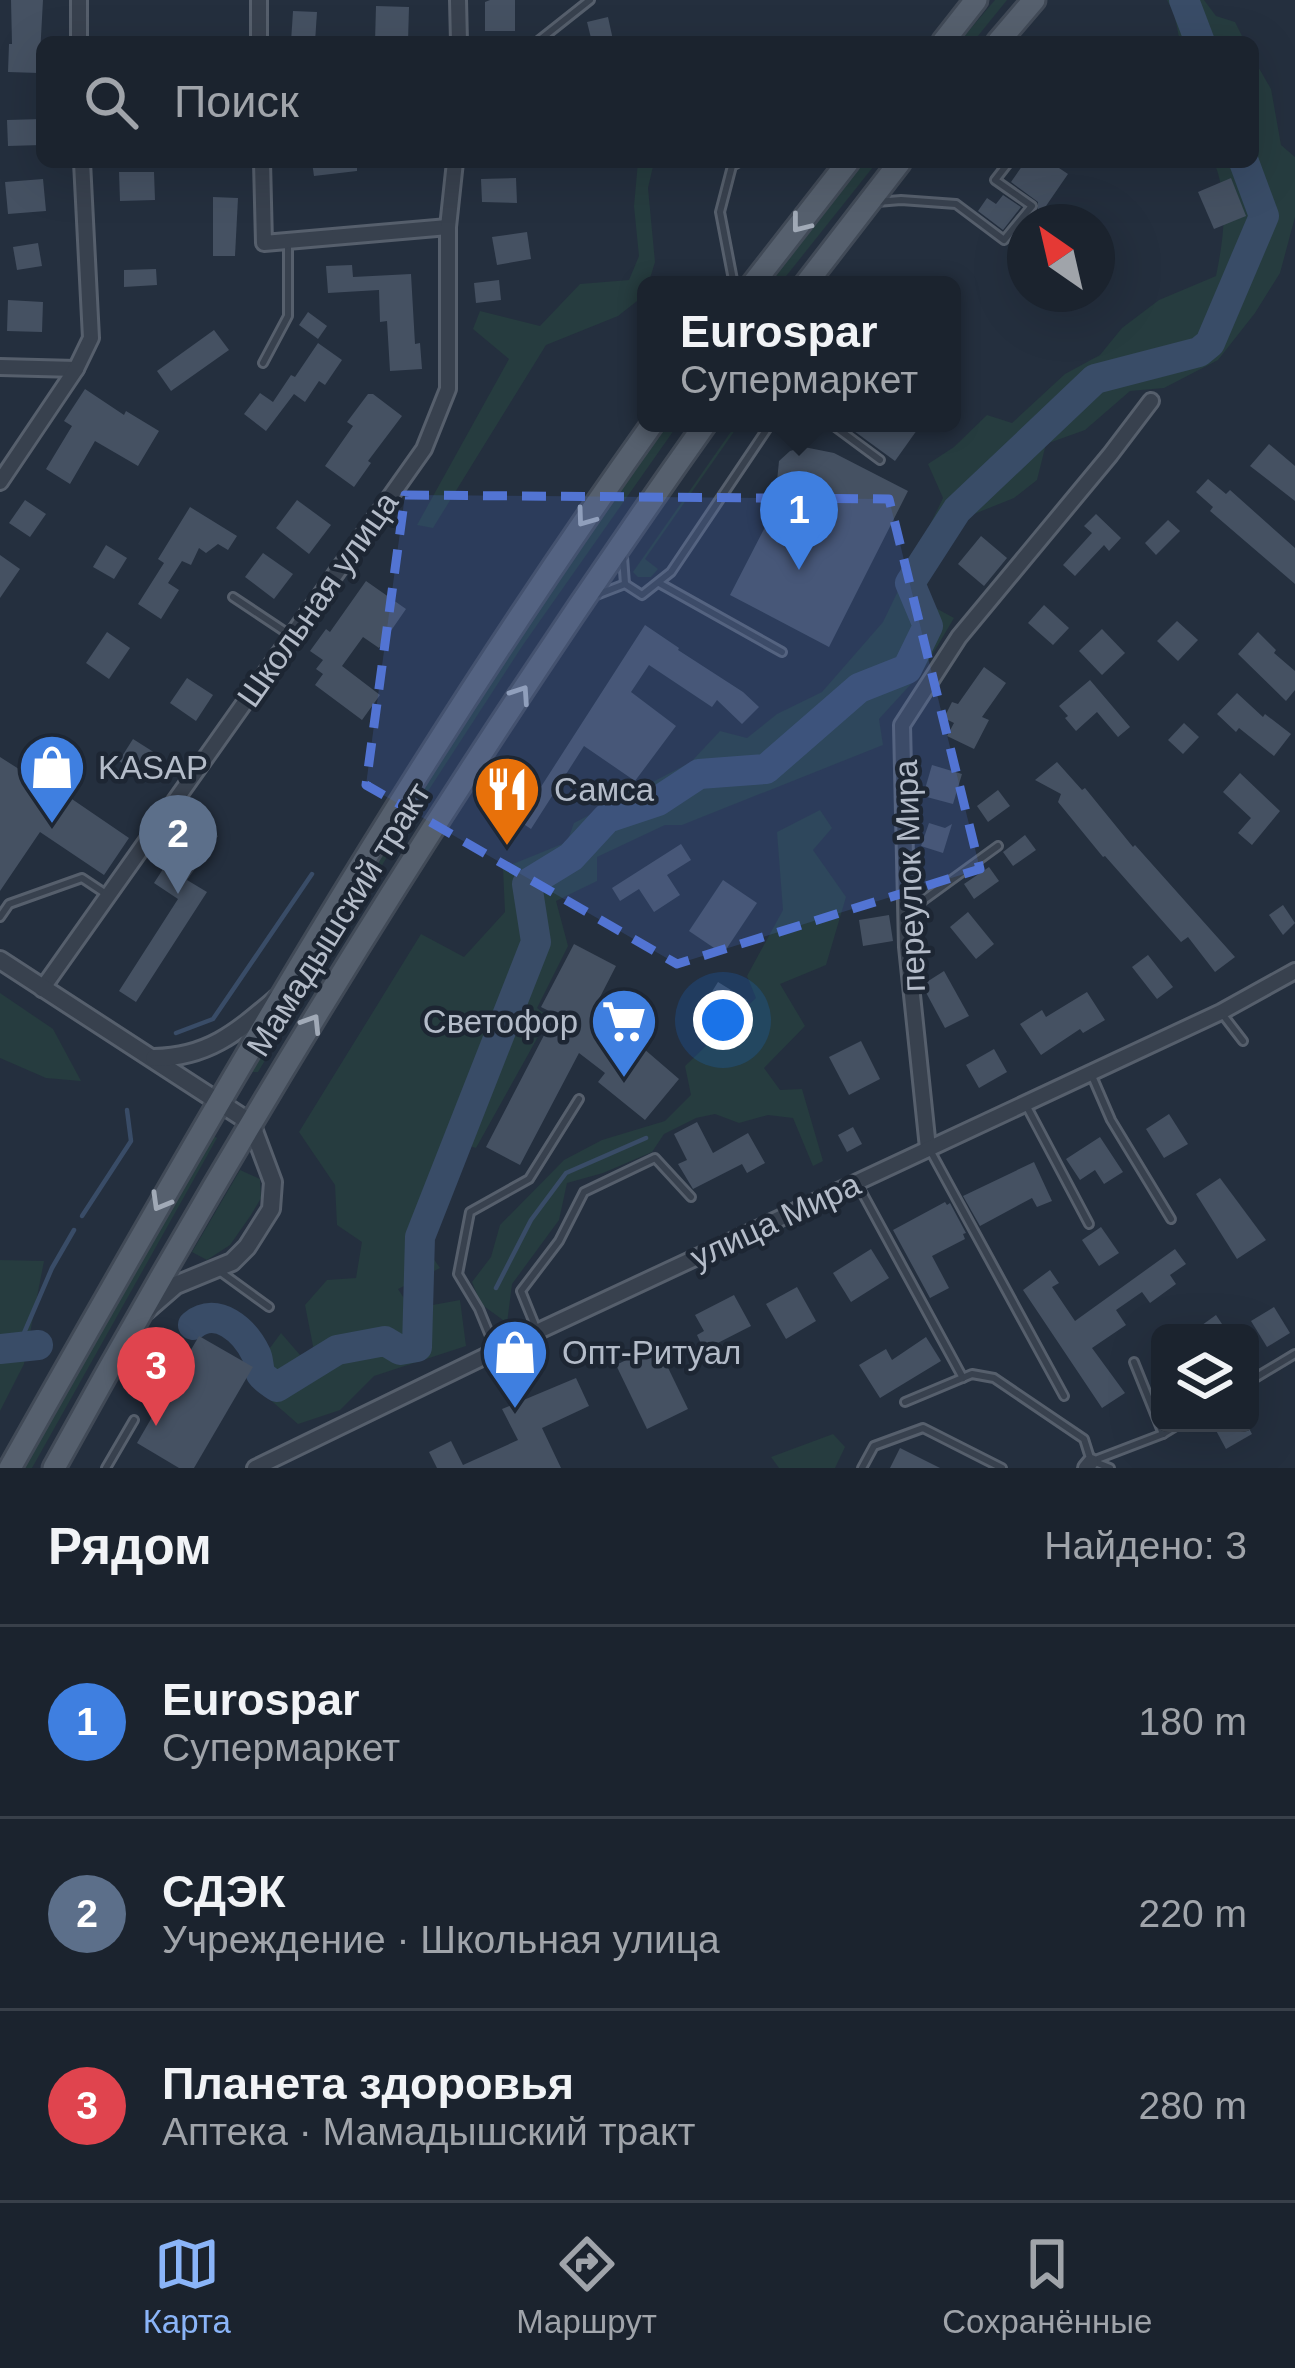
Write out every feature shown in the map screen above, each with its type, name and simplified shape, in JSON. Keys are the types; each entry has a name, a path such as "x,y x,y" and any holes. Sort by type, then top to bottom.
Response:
{"main road":[{"path":"948,36 976,0"},
{"path":"1003,36 1034,0"},
{"path":"759,276 843,168"},
{"path":"812,276 895,168"},
{"name":"Мамадышский тракт","path":"10,1468 218,1101 436,741 647,432"},
{"name":"Мамадышский тракт","path":"54,1468 251,1123 439,818 700,432"}],"street":[{"path":"79,0 79,36"},
{"path":"260,0 260,36"},
{"path":"458,0 459,36"},
{"path":"0,482 76,369 91,338 82,168"},
{"path":"262,168 263,243 448,227"},
{"name":"Школьная улица","path":"42,989 424,449 448,389 448,227 454,168"},
{"path":"0,367 76,369"},
{"name":"переулок Мира","path":"928,1148 908,947 902,724 959,637 1151,401"},
{"path":"0,960 251,1123 273,1182 271,1208 232,1262 176,1286 137,1321"},
{"name":"улица Мира","path":"255,1468 1221,1012 1295,971"},
{"path":"153,1058 180,1058 214,1046 286,990"}],"lane":[{"path":"545,36 590,0"},
{"path":"731,168 720,212 732,276"},
{"path":"868,203 956,204 1004,240 1032,206 995,180 1004,168"},
{"path":"263,363 289,316 288,238"},
{"path":"625,584 642,595 671,572 766,432"},
{"path":"842,432 880,460"},
{"path":"623,540 625,584"},
{"path":"658,583 782,652"},
{"path":"582,601 625,584"},
{"path":"233,597 291,636"},
{"path":"907,912 998,846"},
{"path":"0,916 9,904 82,878 106,894"},
{"path":"1221,1012 1243,1041"},
{"path":"1090,1072 1111,1120 1172,1219"},
{"path":"496,1351 458,1274 470,1212 529,1179 579,1100"},
{"path":"1025,1103 1089,1224"},
{"path":"928,1148 1064,1396"},
{"path":"537,1332 521,1291 559,1241 584,1192 655,1158 691,1197"},
{"path":"856,1182 963,1378"},
{"path":"218,1270 268,1306"},
{"path":"1259,1376 1295,1354"},
{"path":"1133,1363 1163,1434"},
{"path":"905,1402 972,1374 994,1378 1084,1439 1089,1465"},
{"path":"106,1468 134,1420"},
{"path":"862,1468 874,1446 923,1428 1002,1468"},
{"path":"1089,1465 1166,1432"},
{"path":"1089,1465 1110,1468"}],"highlighted area":[{"path":"405,495 889,499 980,869 677,964 366,785"}],"green space":[{"path":"995,0 1007,0 978,36 964,36"},
{"path":"1167,0 1204,0 1216,16 1235,22 1242,36 1179,36"},
{"path":"1259,68 1271,89 1281,145 1295,157 1295,217 1280,273 1255,313 1218,360 1164,388 1130,391 1085,430 1046,444 1037,480 1014,498 969,516 920,583 932,606 954,618 922,672 879,719 883,745 682,825 665,825 597,857 597,881 556,901 568,946 537,1008 549,1017 476,1148 461,1143 424,1245 440,1268 398,1289 411,1309 460,1300 466,1346 374,1376 340,1410 298,1424 259,1390 261,1360 281,1333 300,1355 314,1351 305,1305 327,1280 356,1278 362,1242 337,1225 335,1185 299,1132 421,934 464,957 505,912 503,868 567,842 574,823 691,762 720,731 747,738 777,714 822,692 883,622 943,498 928,464 987,415 1012,423 1065,374 1100,355 1122,328 1159,300 1216,276 1224,218 1216,168 1259,168"},
{"path":"637,168 653,168 648,188 655,262 651,276 637,276 637,301 618,316 546,345 433,528 417,525 509,359 473,329 480,311 540,326 580,284 629,280 639,256 634,206"},
{"path":"858,168 872,168 786,276 774,276"},
{"path":"660,432 673,432 523,645 408,822 258,1072 252,1072 398,819 511,642"},
{"path":"734,432 645,559 658,569 651,577 633,572"},
{"path":"820,810 832,828 813,850 846,897 826,965 780,984 805,1026 764,1068 780,1090 802,1089 823,1161 813,1166 793,1118 768,1115 739,1123 715,1114 664,1134 652,1152 567,1183 559,1220 512,1284 507,1323 481,1304 472,1282 491,1257 500,1225 564,1160 602,1140 665,1121 691,1095 685,1066 756,998 747,976 783,910 777,832"},
{"path":"0,993 53,1029 81,1081 46,1078 0,1058"},
{"path":"210,1134 217,1138 32,1468 23,1468"},
{"path":"240,1170 260,1179 261,1198 230,1245 207,1260 192,1252"},
{"path":"0,1260 44,1261 24,1364 0,1411"},
{"path":"833,1434 845,1447 835,1468 779,1468 771,1457"}],"building":[{"path":"11,0 43,0 36,73 8,72"},
{"path":"515,0 515,31 485,31 485,2"},
{"path":"376,6 409,7 408,36 375,36"},
{"path":"293,11 317,12 315,36 291,36"},
{"path":"608,17 612,36 590,36 587,22"},
{"path":"36,119 36,145 8,146 7,120"},
{"path":"313,168 357,168 357,171 314,176"},
{"path":"1021,168 1059,168 1068,174 1047,204 1011,182"},
{"path":"119,172 154,172 155,200 120,201"},
{"path":"516,178 517,203 482,202 481,179"},
{"path":"1231,178 1246,216 1214,229 1198,192"},
{"path":"43,179 46,211 8,214 5,182"},
{"path":"1003,195 1016,204 1007,204 1003,230 978,211 987,198 996,204"},
{"path":"213,197 238,198 235,256 213,256"},
{"path":"527,232 531,259 497,265 492,237"},
{"path":"38,243 42,266 17,270 13,247"},
{"path":"352,265 353,277 411,274 415,344 420,343 422,369 390,371 387,321 380,322 379,290 328,293 326,266"},
{"path":"156,269 157,285 124,287 124,270"},
{"path":"499,280 501,300 476,303 474,283"},
{"path":"8,300 43,302 42,332 7,331"},
{"path":"308,312 327,326 318,339 299,325"},
{"path":"214,330 229,350 171,391 157,371"},
{"path":"318,343 342,360 325,385 319,381 305,402 294,394 266,431 244,414 260,393 273,402"},
{"path":"85,389 159,431 138,466 95,441 70,484 46,469 72,426 64,421"},
{"path":"368,394 402,416 354,487 325,466 353,426 347,422"},
{"path":"855,432 916,432 895,461"},
{"path":"1269,444 1295,466 1295,501 1250,466"},
{"path":"804,447 834,453 908,491 829,647 730,595 779,500 770,495 779,461"},
{"path":"1208,479 1226,494 1230,490 1295,548 1295,584 1210,511 1213,507 1196,492"},
{"path":"25,500 46,514 30,537 9,523"},
{"path":"297,500 331,525 309,554 276,528"},
{"path":"190,507 237,536 228,550 218,544 206,553 199,548 191,565 182,561 168,583 179,590 161,619 138,604 164,563 158,559"},
{"path":"1096,514 1121,538 1109,551 1104,545 1075,576 1063,565 1092,533 1084,526"},
{"path":"1168,520 1180,531 1156,555 1145,543"},
{"path":"981,536 1007,558 984,586 958,564"},
{"path":"106,545 127,558 114,579 93,567"},
{"path":"263,553 293,574 274,599 245,577"},
{"path":"0,555 20,569 0,598"},
{"path":"366,581 406,609 379,648 363,637 342,666 380,695 362,720 315,685 323,674 316,669 323,660 310,651 326,629 330,632"},
{"path":"1044,605 1069,628 1053,645 1028,623"},
{"path":"1177,621 1198,640 1178,661 1157,641"},
{"path":"645,625 759,707 742,724 717,700 712,707 649,665 631,692 676,726 635,781 584,746 531,829 519,821"},
{"path":"1102,629 1125,653 1102,675 1079,651"},
{"path":"107,632 130,648 109,679 86,663"},
{"path":"1258,632 1295,671 1295,690 1286,701 1238,654"},
{"path":"984,667 1006,683 982,717 989,720 974,749 947,736 954,723 944,718"},
{"path":"187,678 213,695 196,721 170,703"},
{"path":"1090,680 1130,727 1118,737 1097,712 1076,731 1059,706"},
{"path":"1237,693 1291,734 1274,756 1217,714"},
{"path":"1184,723 1199,737 1183,754 1168,740"},
{"path":"133,739 163,758 149,780 119,761"},
{"path":"0,757 22,771 25,767 129,838 104,875 40,832 0,891"},
{"path":"1057,762 1235,957 1215,972 1188,937 1181,942 1103,857 1058,802 1061,794 1035,780"},
{"path":"932,765 962,774 953,804 923,796"},
{"path":"1240,773 1280,811 1252,845 1238,833 1251,818 1223,792"},
{"path":"998,790 1010,806 988,822 977,806"},
{"path":"193,819 218,836 187,880 207,892 136,1002 119,991 178,899 154,883"},
{"path":"929,823 945,828 952,824 943,853 921,846"},
{"path":"1025,835 1036,850 1013,866 1003,852"},
{"path":"681,844 691,860 667,875 680,895 654,912 639,889 620,901 612,888"},
{"path":"989,867 999,881 974,899 964,884"},
{"path":"723,880 757,903 723,954 689,931"},
{"path":"1283,905 1295,923 1283,935 1269,915"},
{"path":"968,912 994,944 976,959 950,927"},
{"path":"889,915 893,941 863,946 859,920"},
{"path":"574,944 616,966 599,999 606,1002 601,1012 679,1079 645,1120 598,1082 605,1073 579,1053 520,1165 486,1147 555,1014 541,1007"},
{"path":"1148,955 1173,987 1157,999 1132,967"},
{"path":"944,971 969,1016 945,1028 922,985"},
{"path":"718,982 747,1000 732,1024 703,1006"},
{"path":"1087,992 1105,1020 1083,1033 1080,1029 1041,1055 1020,1024 1042,1010 1046,1017"},
{"path":"861,1041 880,1079 849,1095 829,1057"},
{"path":"994,1049 1007,1072 979,1088 966,1065"},
{"path":"1169,1114 1188,1144 1164,1158 1146,1129"},
{"path":"697,1122 713,1153 748,1133 765,1163 747,1173 742,1164 693,1189 678,1164 687,1160 674,1134"},
{"path":"853,1127 862,1144 847,1152 838,1135"},
{"path":"1100,1137 1123,1172 1104,1184 1095,1170 1080,1180 1066,1159"},
{"path":"1034,1162 1052,1201 1037,1207 1032,1198 980,1226 963,1196"},
{"path":"1220,1178 1266,1240 1237,1259 1196,1194"},
{"path":"945,1202 966,1233 965,1239 932,1256 949,1288 930,1298 893,1230"},
{"path":"1101,1227 1119,1253 1099,1266 1082,1240"},
{"path":"871,1249 889,1278 851,1302 833,1273"},
{"path":"1175,1249 1186,1264 1170,1275 1176,1284 1150,1303 1142,1292 1116,1310 1126,1325 1092,1348 1125,1393 1102,1408 1023,1290 1050,1270 1059,1283 1052,1287 1075,1321"},
{"path":"797,1287 816,1321 786,1339 766,1304"},
{"path":"734,1295 751,1326 704,1350 697,1335 704,1331 695,1315"},
{"path":"1274,1307 1290,1333 1267,1347 1259,1324 1251,1321"},
{"path":"199,1336 253,1367 194,1468 179,1468 137,1443"},
{"path":"926,1337 941,1361 880,1398 859,1365 886,1349 892,1360"},
{"path":"657,1345 688,1409 647,1429 616,1365"},
{"path":"576,1378 589,1406 542,1428 561,1468 437,1468 429,1452 451,1441 463,1465 518,1440 502,1409"},
{"path":"1217,1432 1251,1432 1252,1434 1226,1449"},
{"path":"900,1448 940,1468 890,1468"}],"waterway":[{"path":"1184,0 1198,36"},
{"path":"193,1325 211,1318 238,1329 257,1356 261,1374 277,1387 337,1350 385,1341 400,1350 417,1347 420,1237 536,942 527,884 571,857 607,818 658,801 699,774 766,769 859,688 907,669 928,626 910,583 957,510 1095,379 1199,352 1210,343 1264,216 1246,168"},
{"path":"176,1033 213,1019 312,874"},
{"path":"82,1216 131,1141 127,1110"},
{"path":"496,1288 531,1220 566,1173 646,1138"},
{"path":"18,1347 74,1230"},
{"path":"0,1349 38,1345"}],"place":[{"name":"Eurospar","path":"799,570"},
{"name":"KASAP","path":"52,826"},
{"name":"Самса","path":"507,848"},
{"name":"СДЭК","path":"178,894"},
{"name":"Светофор","path":"624,1080"},
{"name":"Опт-Ритуал","path":"515,1411"},
{"name":"Планета здоровья","path":"156,1426"}]}
